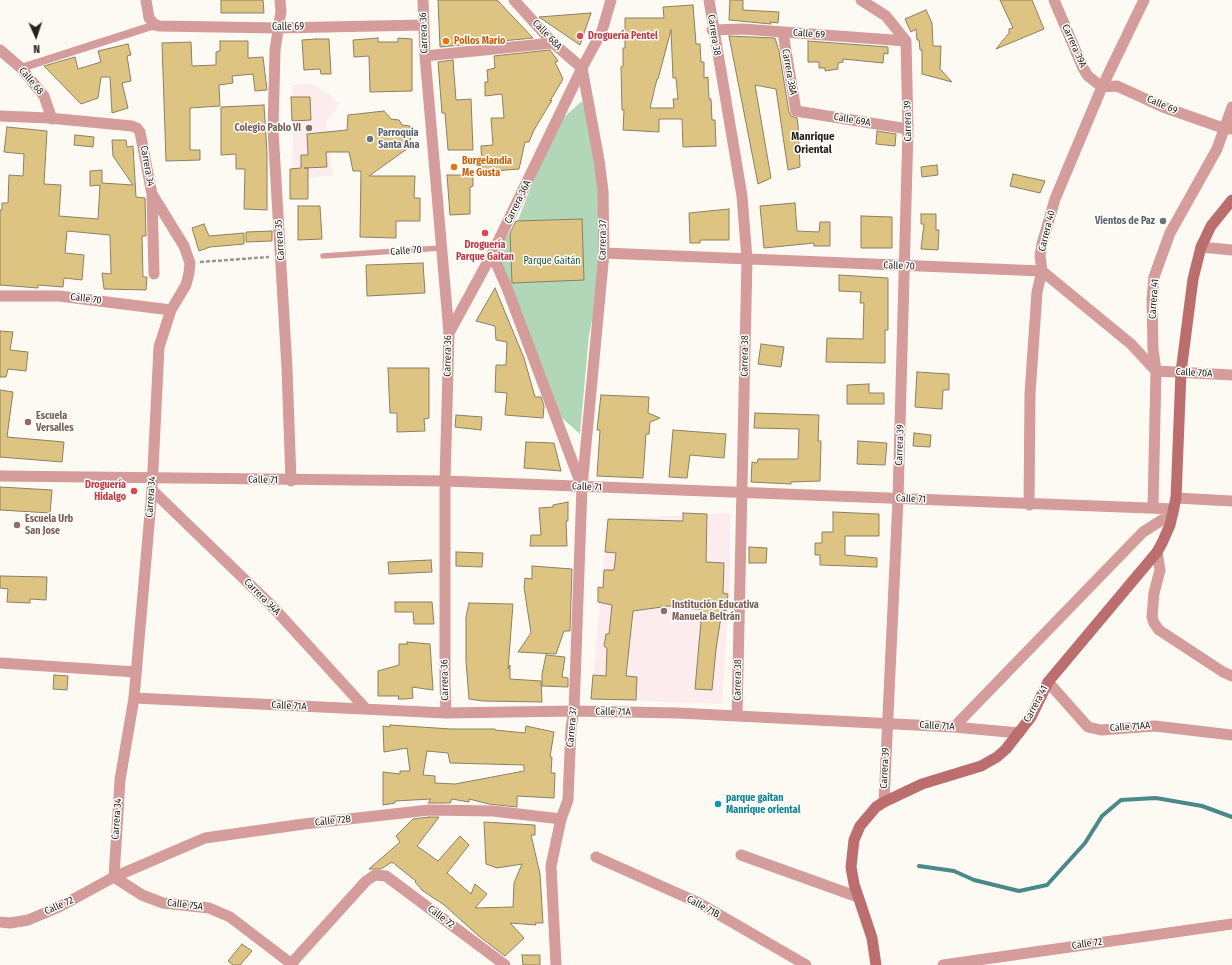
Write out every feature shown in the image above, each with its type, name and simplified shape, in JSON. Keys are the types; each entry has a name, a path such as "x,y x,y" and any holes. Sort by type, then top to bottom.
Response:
{"main road":[{"name":"Carrera 41","path":"884,802 922,784 981,766 997,757 1019,733 1031,717 1048,682 1157,552 1168,529 1174,507 1182,372 1193,279 1201,247 1211,226 1232,200"},
{"name":"Carrera 39","path":"876,965 872,938 858,897 851,867 854,840 865,819 876,807 884,802"}],"street":[{"path":"21,68 154,23 147,14 146,0"},
{"name":"Carrera 35","path":"280,0 281,11 277,28 273,130 282,257 290,481"},
{"name":"Carrera 36","path":"423,0 425,56 449,333 445,481 444,682 446,713"},
{"name":"Calle 68A","path":"514,0 553,43 582,68"},
{"path":"582,68 602,31 611,0"},
{"name":"Carrera 38","path":"709,0 712,30 742,196 747,259 737,716"},
{"path":"861,0 886,16 906,41"},
{"name":"Carrera 39A","path":"1054,0 1083,68 1088,76 1102,87"},
{"name":"Carrera 40","path":"1029,505 1030,394 1037,292 1042,270 1041,250 1048,221 1102,87 1144,0"},
{"name":"Calle 69","path":"154,23 277,28 424,25"},
{"name":"Calle 69","path":"712,30 744,29 906,41"},
{"name":"Carrera 38A","path":"783,33 796,111"},
{"name":"Carrera 39","path":"884,802 898,499 905,266 908,129 906,41"},
{"path":"425,56 553,43"},
{"name":"Calle 68","path":"0,50 21,68 44,96 52,119"},
{"name":"Carrera 37","path":"556,965 551,866 561,819 568,800 571,727 574,712 582,487 604,253 603,191 582,68"},
{"name":"Carrera 36A","path":"449,333 492,254 582,68"},
{"name":"Calle 69","path":"1102,87 1117,86 1163,107 1227,128"},
{"name":"Carrera 41","path":"1153,508 1156,371 1152,349 1152,299 1154,277 1170,233 1217,149 1227,128 1232,107"},
{"name":"Calle 69A","path":"796,111 908,129"},
{"path":"0,116 52,119"},
{"name":"Carrera 34","path":"52,119 132,126 140,132 152,194 184,246 190,263 186,285 171,310 159,347 152,490 134,698 120,780 114,877"},
{"path":"152,194 154,274"},
{"path":"1201,247 1232,250"},
{"name":"Calle 70","path":"604,253 905,266 1042,270"},
{"name":"Carrera 37","path":"492,254 507,288 582,487"},
{"path":"1042,270 1131,344 1156,371"},
{"name":"Calle 70","path":"0,296 59,296 171,310"},
{"name":"Calle 70A","path":"1156,371 1232,375"},
{"name":"Calle 71","path":"0,476 290,481 445,481 1029,505 1153,508 1232,501"},
{"name":"Carrera 34A","path":"152,490 271,605 366,709"},
{"path":"954,727 1143,532 1174,507"},
{"path":"1157,552 1160,570 1153,599 1152,617 1154,623 1159,630 1223,672 1232,676"},
{"path":"0,663 136,672"},
{"name":"Calle 71AA","path":"1048,682 1088,727 1101,730 1155,726 1232,734"},
{"name":"Calle 71A","path":"134,698 446,713 574,712 737,716 954,727 1019,733"},
{"name":"Calle 72B","path":"114,877 205,838 297,825 429,810 493,811 561,819"},
{"path":"741,856 858,897"},
{"name":"Calle 71B","path":"596,857 698,903 806,965"},
{"name":"Calle 72","path":"292,964 366,881 375,875 386,876 505,965"},
{"name":"Calle 72","path":"0,922 10,923 28,920 59,907 114,877"},
{"name":"Calle 75A","path":"114,877 142,895 163,903 209,908 230,916 292,964"},
{"name":"Calle 72","path":"943,965 1232,924"}],"lane":[{"name":"Calle 70","path":"323,256 441,248"}],"path":[{"path":"190,263 282,257"}],"shaded area":[{"name":"Colegio Pablo VI","path":"313,84 331,96 339,104 326,122 333,175 290,180 293,152 292,85"},
{"name":"Institución Educativa Manuela Beltrán","path":"730,513 730,579 722,704 591,699 608,519"}],"green space":[{"name":"Parque Gaitán","path":"582,101 599,160 602,272 589,335 580,434 554,411 539,372 524,318 492,254 516,225 555,125"}],"building":[{"path":"221,0 263,0 264,13 221,13"},
{"path":"438,0 497,0 533,38 440,47"},
{"path":"730,0 743,0 743,10 779,12 778,23 770,22 771,24 729,20"},
{"path":"1000,0 1032,0 1044,29 996,49 1009,33 1009,29 1013,28"},
{"path":"693,5 696,44 700,44 701,62 704,62 704,78 708,77 712,120 715,120 716,146 683,147 682,119 659,119 659,132 623,130 624,110 622,110 621,67 623,66 623,48 625,48 625,18 664,18 663,7","holes":["671,30 673,78 676,78 678,99 673,99 674,108 650,108"]},
{"path":"926,10 932,23 933,46 941,46 940,69 952,82 922,74 922,50 920,50 919,40 917,40 916,29 911,32 905,19"},
{"path":"591,13 580,45 539,17"},
{"path":"729,36 775,38 779,51 789,112 791,116 797,118 800,167 788,170 776,89 755,85 771,178 758,184"},
{"path":"378,38 378,42 398,42 398,38 412,39 412,91 370,92 369,56 354,57 353,40"},
{"path":"329,39 331,74 321,74 320,69 304,70 302,40"},
{"path":"220,41 248,41 248,58 263,57 267,90 255,91 253,74 232,76 233,83 219,85 220,106 190,108 190,150 200,150 200,160 166,161 162,43 191,42 192,66 216,65 216,52 220,51"},
{"path":"808,41 888,47 888,54 884,53 883,63 843,59 843,62 838,63 838,69 825,71 825,68 819,68 819,62 808,62"},
{"path":"128,44 131,55 127,56 131,81 122,83 128,108 112,113 110,77 101,77 98,98 81,104 44,66 75,57 78,69 101,62 98,51"},
{"path":"550,50 558,61 555,62 563,79 534,130 529,142 525,142 519,169 482,172 481,146 493,145 491,118 504,118 502,94 485,96 485,82 488,82 487,70 495,68 494,56"},
{"path":"453,60 456,100 471,99 473,150 448,150 445,113 442,113 438,62"},
{"path":"291,97 310,97 311,120 292,121"},
{"path":"264,105 267,153 267,210 244,209 245,169 236,169 236,154 221,155 221,107"},
{"path":"384,111 391,119 399,120 402,125 410,126 411,146 369,176 415,176 414,198 420,198 420,221 396,221 396,238 360,237 361,171 353,171 349,152 326,152 327,167 304,168 308,168 308,199 290,199 290,169 301,168 301,155 308,155 307,134 347,130 348,115"},
{"path":"7,127 47,131 44,184 61,185 59,216 98,219 100,185 90,186 90,171 102,170 102,183 133,185 113,156 112,140 126,140 127,147 133,146 136,197 145,198 146,236 142,236 143,277 147,277 146,290 104,289 102,273 111,274 110,235 67,231 65,253 84,255 82,280 64,278 63,287 38,285 38,288 0,285 0,210 2,210 2,203 8,203 9,175 23,176 24,154 4,152"},
{"path":"877,131 896,134 895,146 876,144"},
{"path":"75,135 94,137 93,147 74,145"},
{"path":"937,165 938,175 922,177 921,167"},
{"path":"1013,174 1045,181 1040,193 1010,186"},
{"path":"447,175 473,175 473,186 470,187 470,214 450,215"},
{"path":"795,203 797,231 819,232 820,222 830,222 830,246 814,246 814,243 764,248 760,206"},
{"path":"298,206 320,206 322,239 298,240"},
{"path":"729,209 729,240 700,240 700,243 690,243 689,213"},
{"path":"921,214 936,214 936,230 939,230 938,250 921,249 924,224 921,224"},
{"path":"861,216 892,217 892,248 861,248"},
{"path":"582,219 584,280 512,283 510,233 516,221"},
{"path":"204,224 209,236 244,233 244,244 210,247 199,251 192,228"},
{"path":"272,231 272,241 246,242 246,232"},
{"path":"423,263 425,293 367,296 366,265"},
{"path":"839,275 888,278 888,330 885,330 885,363 826,362 827,338 863,339 864,303 860,303 861,292 839,291"},
{"path":"495,288 524,358 535,397 541,397 544,406 543,418 505,415 507,393 495,392 496,365 506,365 507,342 496,340 495,326 476,321"},
{"path":"0,331 13,332 10,350 28,352 26,371 8,369 6,377 0,377"},
{"path":"761,344 784,347 781,367 758,364"},
{"path":"388,368 429,368 429,418 424,419 425,431 397,432 397,413 390,413"},
{"path":"917,372 949,374 949,390 943,390 942,409 915,407"},
{"path":"869,384 869,393 884,393 884,404 847,404 847,385"},
{"path":"0,390 13,392 7,437 64,442 62,462 0,457"},
{"path":"601,395 649,397 648,413 660,418 650,422 649,434 646,434 643,478 597,476 600,430 597,430"},
{"path":"755,413 819,415 818,441 821,441 820,481 791,482 791,484 751,482 752,462 757,463 758,459 798,459 799,429 754,428"},
{"path":"456,415 482,417 481,430 455,427"},
{"path":"673,430 726,434 724,458 690,455 687,478 669,477"},
{"path":"914,433 931,435 930,447 913,446"},
{"path":"858,441 887,443 885,465 857,464"},
{"path":"526,442 554,443 561,471 524,468"},
{"path":"0,487 52,490 50,513 0,510"},
{"path":"568,502 568,521 566,521 567,546 530,546 531,535 541,535 539,508 553,507 553,505"},
{"path":"833,512 879,514 879,536 845,536 845,555 877,558 877,567 820,565 820,555 815,555 815,543 822,543 822,532 833,532"},
{"path":"683,513 707,514 706,562 724,563 723,593 728,594 726,611 722,610 712,690 695,689 702,610 669,606 633,611 626,676 637,677 636,700 591,699 593,675 606,676 607,648 604,646 606,634 609,634 612,605 598,602 598,587 603,588 604,570 614,570 616,553 605,552 608,519 683,521"},
{"path":"749,547 767,548 766,563 749,563"},
{"path":"456,552 483,553 482,567 456,566"},
{"path":"431,560 432,572 389,574 388,562"},
{"path":"532,566 572,569 570,631 564,631 556,654 518,652 531,633 524,587 525,578 532,579"},
{"path":"0,576 47,577 46,600 30,599 30,603 7,602 8,589 0,588"},
{"path":"395,602 432,602 434,624 414,624 413,612 395,612"},
{"path":"469,603 513,604 508,669 510,665 510,679 541,681 542,702 483,701 469,699 466,661 466,617"},
{"path":"407,642 430,644 433,690 412,687 413,698 405,699 398,699 399,696 378,696 378,671 399,665 399,644 408,644"},
{"path":"546,655 565,657 562,677 568,678 568,687 542,686 542,674"},
{"path":"54,675 68,676 67,690 53,689"},
{"path":"390,725 451,729 495,729 525,733 526,726 554,732 550,757 552,757 551,773 555,773 554,798 517,796 517,807 489,804 469,799 469,802 452,799 450,803 428,803 431,799 395,801 395,803 383,805 383,772 400,774 400,771 410,771 407,748 384,752 383,726 390,727","holes":["427,751 448,753 450,763 524,765 524,771 455,784 435,783 435,776 423,775"]},
{"path":"439,817 417,846 438,861 460,836 469,845 447,873 471,894 475,884 487,894 475,908 513,907 514,883 522,864 497,868 486,864 484,822 535,825 535,835 531,835 540,874 543,923 535,923 536,925 510,923 524,938 505,956 480,937 443,904 423,891 415,882 416,881 392,862 381,869 369,869 400,842 396,836 413,819"},
{"path":"242,944 252,951 240,965 233,965 228,961"},
{"path":"522,955 540,955 540,965 523,965"}],"waterway":[{"path":"919,866 954,871 974,880 1019,891 1047,885 1085,843 1102,816 1121,800 1156,798 1202,806 1232,817"}],"place":[{"name":"Droguería Pentel","path":"580,36"},
{"name":"Pollos Mario","path":"446,41"},
{"name":"Colegio Pablo VI","path":"309,128"},
{"name":"Parroquia Santa Ana","path":"370,139"},
{"name":"Burgelandia Me Gusta","path":"454,167"},
{"name":"Vientos de Paz","path":"1163,221"},
{"name":"Droguería Parque Gaitan","path":"485,233"},
{"name":"Escuela Versalles","path":"28,422"},
{"name":"Droguería Hidalgo","path":"134,491"},
{"name":"Escuela Urb San Jose","path":"17,525"},
{"name":"Institución Educativa Manuela Beltrán","path":"664,611"},
{"name":"parque gaitan Manrique oriental","path":"718,804"}],"district":[{"name":"Manrique Oriental","path":"813,143"}]}
